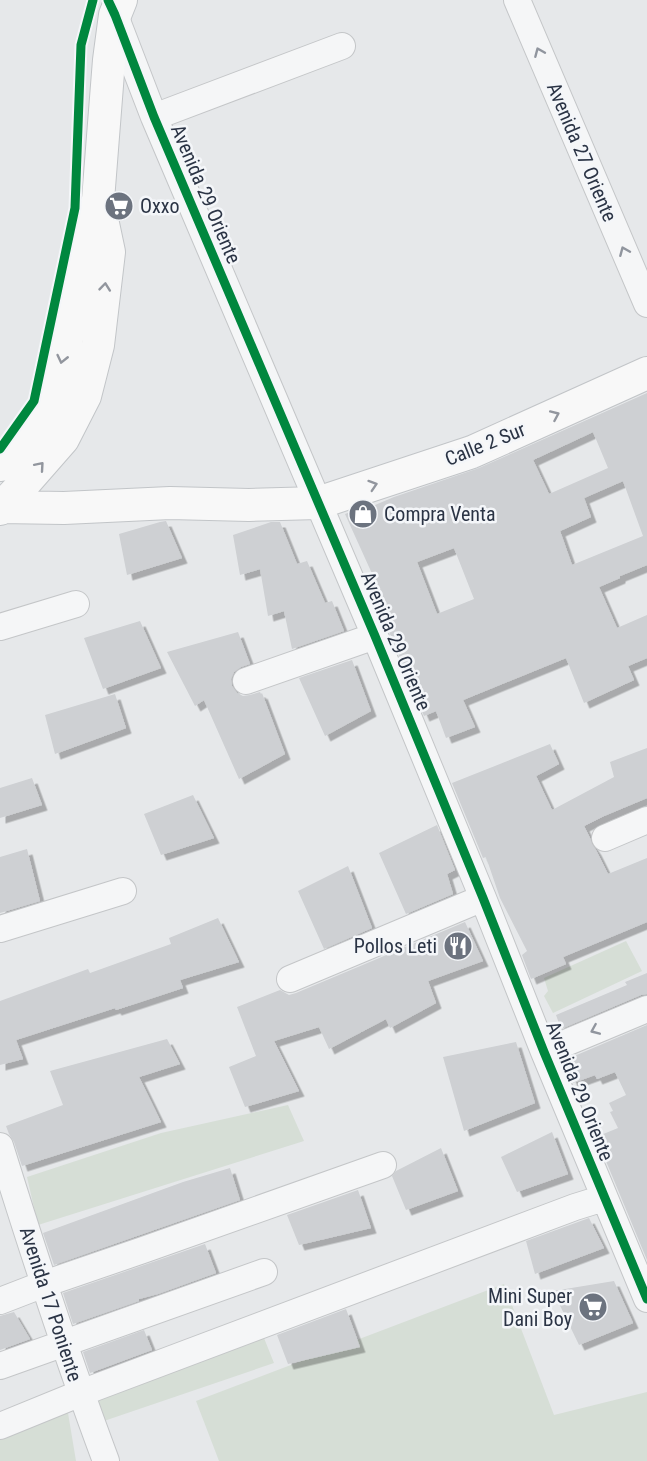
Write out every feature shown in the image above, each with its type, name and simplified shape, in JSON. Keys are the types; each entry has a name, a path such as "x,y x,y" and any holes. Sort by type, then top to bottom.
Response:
{"main road":[{"path":"0,508 63,440 85,396 98,345 109,252 98,200 114,5"},
{"path":"0,465 35,424 56,386 66,342 80,244 98,200"},
{"name":"Calle 2 Sur","path":"0,508 318,503 472,452 647,373"}],"street":[{"name":"Avenida 27 Oriente","path":"517,0 647,304"},
{"name":"Avenida 29 Oriente","path":"114,5 153,117 375,636 647,1299"},
{"path":"153,117 342,46"},
{"path":"0,627 76,604"},
{"path":"246,681 375,636"},
{"path":"605,838 647,820"},
{"path":"0,929 123,891"},
{"path":"290,979 483,898"},
{"path":"544,1052 647,1009"},
{"name":"Avenida 17 Poniente","path":"0,1146 6,1186 44,1284 106,1461"},
{"path":"0,1301 383,1165"},
{"path":"0,1426 81,1393 604,1198"},
{"path":"0,1366 264,1272"}],"shaded area":[{"path":"626,941 642,971 553,1013 544,996 548,991 544,978"},
{"path":"288,1105 304,1141 38,1225 27,1177 161,1133"},
{"path":"504,1284 554,1415 647,1392 647,1461 219,1461 196,1401"},
{"path":"262,1333 274,1363 101,1422 92,1398"},
{"path":"67,1407 76,1461 0,1461 0,1433"}],"building":[{"path":"647,393 647,565 599,587 617,628 647,615 647,658 628,666 634,680 584,703 566,658 463,700 475,727 446,738 436,711 424,716 368,580 374,578 345,514 479,468","holes":["593,432 608,468 549,494 533,460","623,481 643,536 572,565 560,531 591,517 584,498","454,548 474,599 437,614 417,562"]},
{"path":"166,521 182,558 127,575 119,534"},
{"path":"271,522 280,522 297,564 307,561 325,603 332,601 344,631 292,649 284,611 268,616 260,569 240,575 233,535"},
{"path":"140,621 161,668 103,689 84,638"},
{"path":"238,632 250,664 234,672 231,679 232,686 237,693 243,696 262,693 285,754 239,779 204,700 195,706 167,652"},
{"path":"352,660 371,711 325,736 299,678"},
{"path":"115,694 126,728 55,754 45,715"},
{"path":"550,744 559,764 536,776 552,810 614,777 610,762 647,748 647,798 584,826 608,874 647,858 647,922 563,957 566,964 531,979 522,955 527,951 500,898 486,857 483,858 452,783"},
{"path":"32,778 42,805 0,818 0,788"},
{"path":"193,795 214,838 161,855 144,814"},
{"path":"437,825 455,870 447,874 453,894 406,914 379,853"},
{"path":"27,849 40,901 0,913 0,857"},
{"path":"348,866 372,928 324,949 298,891"},
{"path":"218,918 239,962 180,980 183,988 16,1040 23,1059 0,1065 0,1001 88,969 90,973 171,944 169,938"},
{"path":"465,922 483,961 428,981 436,1003 390,1028 386,1019 329,1049 319,1027 274,1041 299,1091 245,1107 229,1067 256,1056 237,1007 280,990 289,995 296,993"},
{"path":"647,973 647,994 561,1029 556,1015 627,985 625,982"},
{"path":"647,1025 647,1260 596,1137 618,1128 610,1112 613,1111 609,1103 626,1095 615,1072 597,1079 595,1075 573,1083 564,1062"},
{"path":"167,1039 180,1064 139,1077 161,1122 22,1166 6,1126 63,1105 50,1071"},
{"path":"516,1042 535,1103 464,1131 443,1057"},
{"path":"552,1132 568,1174 517,1192 501,1157"},
{"path":"441,1148 458,1191 406,1210 392,1176 396,1171"},
{"path":"230,1168 240,1200 54,1265 43,1233 183,1182"},
{"path":"358,1190 371,1228 299,1245 287,1215"},
{"path":"589,1218 604,1248 535,1274 526,1241"},
{"path":"205,1244 216,1273 73,1324 63,1293"},
{"name":"Mini Super Dani Boy","path":"614,1281 633,1323 579,1345 553,1291"},
{"path":"346,1309 360,1347 288,1364 277,1335"},
{"path":"14,1312 30,1339 0,1350 0,1316"},
{"path":"144,1330 152,1350 90,1373 83,1352"}],"cycle path":[{"path":"0,449 34,401 75,208 81,45 93,0"},
{"path":"108,0 154,117 375,636 647,1299"}],"place":[{"name":"Oxxo","path":"119,206"},
{"name":"Compra Venta","path":"363,514"},
{"name":"Pollos Leti","path":"458,946"},
{"name":"Mini Super Dani Boy","path":"593,1307"}]}
